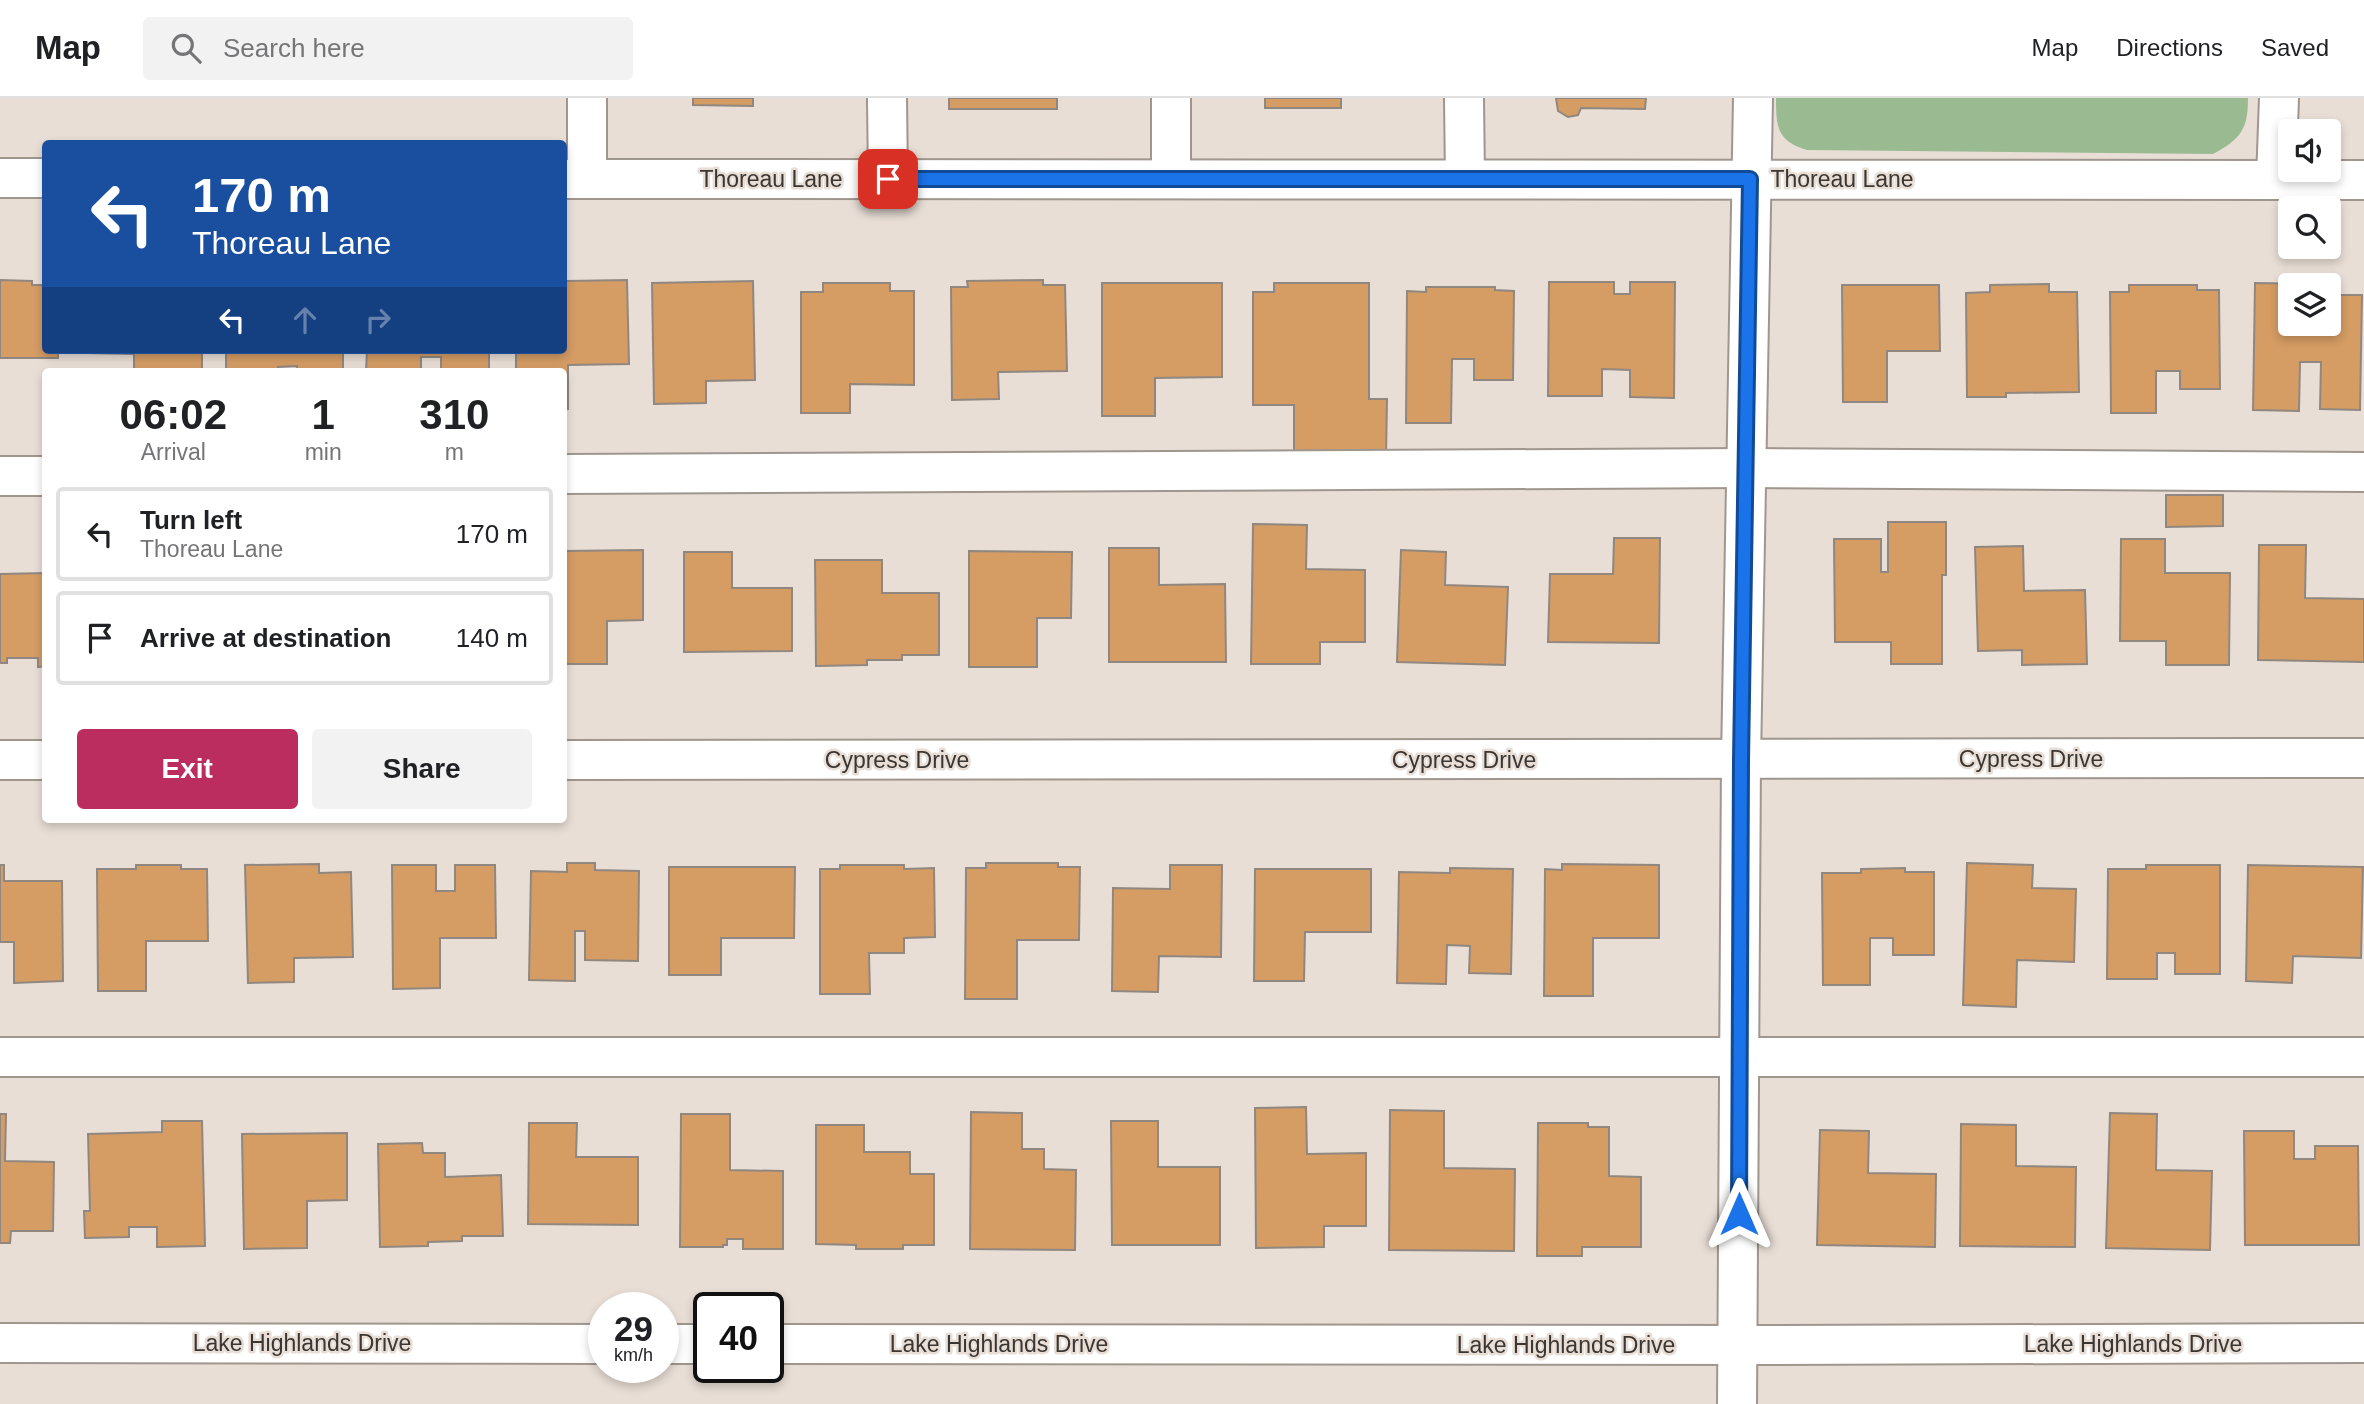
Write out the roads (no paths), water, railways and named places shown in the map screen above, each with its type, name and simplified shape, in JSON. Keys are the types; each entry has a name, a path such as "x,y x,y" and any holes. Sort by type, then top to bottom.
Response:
{"street":[{"path":"575,179 587,98"},
{"path":"887,98 888,179"},
{"path":"1171,98 1171,179"},
{"path":"1464,98 1465,179"},
{"path":"1737,1404 1741,760 1753,98"},
{"path":"2276,180 2279,98"},
{"path":"0,178 42,178"},
{"name":"Thoreau Lane","path":"575,179 2364,180"},
{"path":"567,474 1747,468 2364,471"},
{"path":"0,476 42,476"},
{"name":"Cypress Drive","path":"567,760 2364,758"},
{"path":"0,760 42,760"},
{"path":"0,1056 2364,1057"},
{"name":"Lake Highlands Drive","path":"0,1343 588,1344"},
{"name":"Lake Highlands Drive","path":"784,1344 2364,1343"}]}
